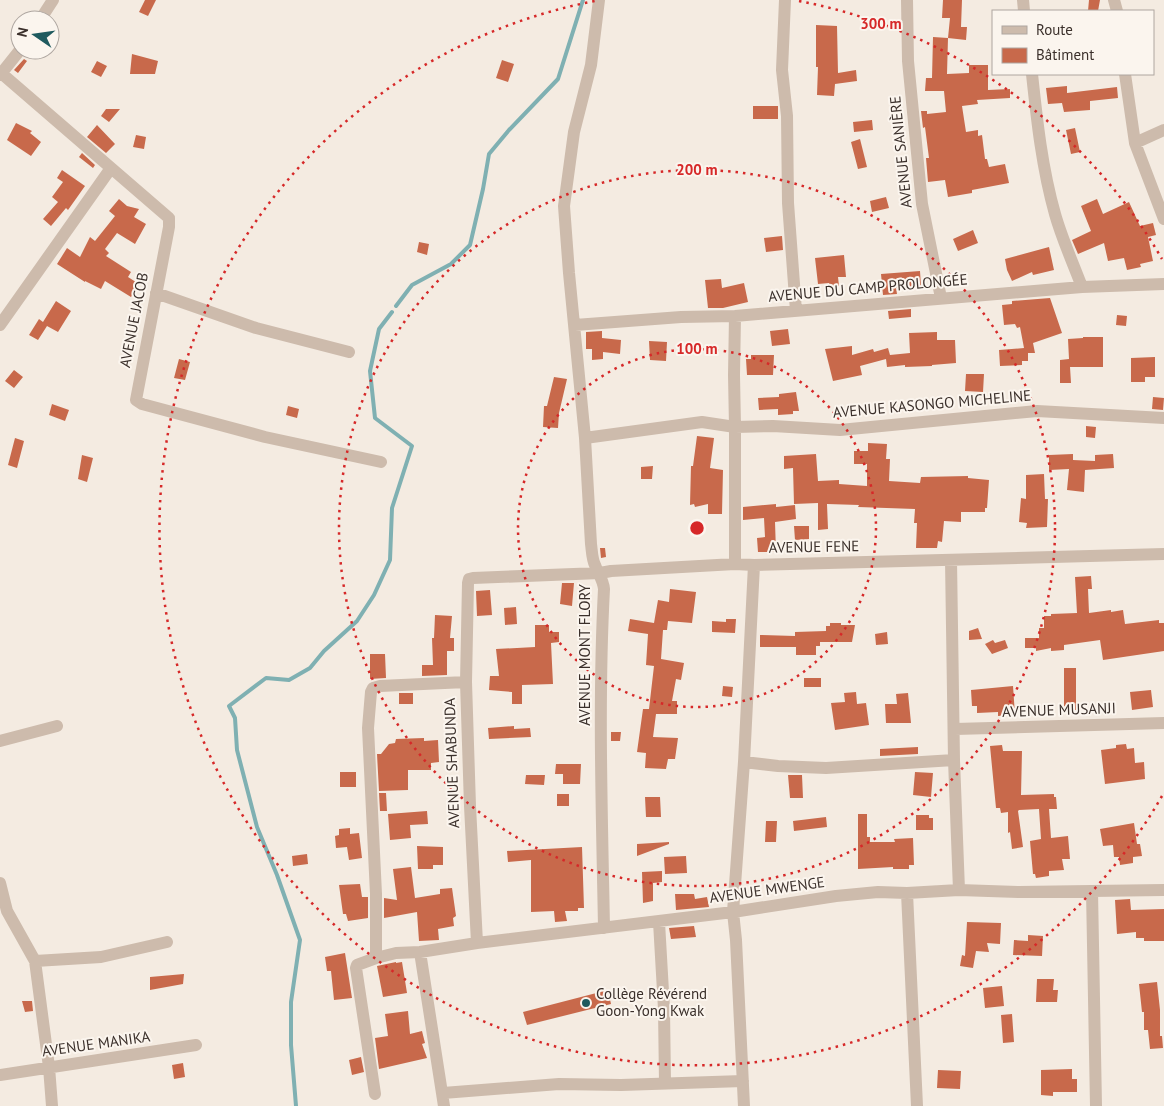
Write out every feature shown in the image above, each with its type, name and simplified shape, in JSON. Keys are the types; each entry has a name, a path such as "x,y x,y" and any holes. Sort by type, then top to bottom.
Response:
{"street":[{"name":"AVENUE MONT FLORY","path":"599,0 591,65 574,132 564,206 568,273 575,325 585,438 591,544 593,560 603,581 604,588 601,637 600,761 604,928"},
{"path":"785,0 782,70 786,116 788,203 796,310"},
{"name":"AVENUE SANIÈRE","path":"907,0 908,61 922,204 941,298"},
{"path":"0,73 11,60"},
{"name":"AVENUE JACOB","path":"0,73 169,218 169,228 136,400 265,437 380,462"},
{"path":"1032,75 1038,130 1046,176 1056,216 1082,287"},
{"path":"1125,75 1136,144 1164,219"},
{"path":"1136,144 1164,130"},
{"path":"0,325 112,168"},
{"name":"AVENUE DU CAMP PROLONGÉE","path":"575,325 681,316 735,316 1082,287 1164,284"},
{"path":"156,293 256,328 350,352"},
{"path":"735,316 735,564"},
{"name":"AVENUE KASONGO MICHELINE","path":"585,438 696,422 708,422 735,427 773,426 840,430 1037,411 1164,418"},
{"name":"AVENUE FENE","path":"468,583 469,579 473,578 600,574 611,571 735,564 1164,554"},
{"path":"951,560 954,760 959,890"},
{"path":"744,1106 733,912 744,762 754,565"},
{"name":"AVENUE SHABUNDA","path":"468,583 466,682 477,943"},
{"path":"376,958 376,894 368,728 371,692 373,688 380,686 466,682"},
{"name":"AVENUE MUSANJI","path":"955,730 1164,723"},
{"path":"0,741 57,726"},
{"path":"744,762 778,766 826,768 954,760"},
{"path":"0,883 3,912 35,961 49,1067 52,1106"},
{"name":"AVENUE MWENGE","path":"375,1094 356,968 357,965 376,958 396,953 420,952 477,943 659,922 836,896 878,892 1164,890"},
{"path":"1092,891 1096,1106"},
{"path":"908,893 917,1106"},
{"path":"659,922 664,1009 665,1084"},
{"path":"35,961 101,957 167,942"},
{"path":"420,952 444,1106"},
{"name":"AVENUE MANIKA","path":"0,1075 196,1045"},
{"path":"442,1093 559,1084 665,1084 743,1081"}],"building":[{"path":"145,0 156,0 148,16 139,12"},
{"path":"943,0 962,0 961,27 967,27 966,40 948,38 950,18 942,18"},
{"path":"1089,0 1100,0 1098,10 1088,10"},
{"path":"816,25 837,26 838,73 856,70 857,81 835,84 834,96 817,95"},
{"path":"933,37 948,38 947,74 969,73 969,65 988,65 988,90 1010,89 1010,98 977,100 978,104 962,106 966,132 978,130 978,136 982,135 985,159 987,159 989,167 1005,164 1009,183 948,197 945,180 928,182 926,158 929,158 921,111 927,111 927,114 946,112 944,91 925,91 926,78 932,78"},
{"path":"132,54 158,61 155,74 130,74"},
{"path":"23,60 27,61 18,73 14,70"},
{"path":"502,60 514,64 508,82 496,78"},
{"path":"97,61 107,66 101,77 91,72"},
{"path":"1067,86 1067,93 1117,87 1118,98 1090,101 1090,110 1064,112 1062,103 1048,104 1046,88"},
{"path":"753,106 778,106 778,119 753,119"},
{"path":"106,109 120,109 109,122 101,116"},
{"path":"872,120 873,130 854,132 853,122"},
{"path":"16,123 32,131 30,133 41,142 31,156 7,140"},
{"path":"97,125 115,144 106,153 87,137"},
{"path":"1075,128 1080,152 1071,154 1066,130"},
{"path":"136,135 146,137 144,149 133,147"},
{"path":"860,139 867,167 858,169 851,142"},
{"path":"82,153 95,165 93,168 79,157"},
{"path":"62,170 85,186 68,210 66,208 51,226 43,219 58,202 52,197 63,182 57,178"},
{"path":"886,197 889,208 872,212 870,201"},
{"path":"119,199 127,206 139,209 134,217 146,224 135,244 117,233 105,249 109,253 106,256 131,272 128,277 139,284 131,297 105,281 101,289 85,282 57,264 67,248 80,257 90,237 95,241 115,216 109,211"},
{"path":"1097,199 1103,214 1129,202 1140,226 1153,223 1156,235 1148,237 1153,261 1140,264 1141,267 1127,270 1124,258 1108,261 1104,243 1078,254 1072,240 1091,231 1081,206"},
{"path":"973,230 978,243 958,251 953,239"},
{"path":"782,236 783,250 766,252 764,238"},
{"path":"419,242 429,244 427,255 417,252"},
{"path":"1049,247 1054,270 1033,275 1032,272 1012,281 1005,259"},
{"path":"844,255 846,277 838,277 839,286 830,287 829,283 818,284 815,258"},
{"path":"920,271 921,286 896,288 897,294 883,295 881,274"},
{"path":"721,279 722,288 744,283 748,302 723,308 708,308 705,280"},
{"path":"1050,298 1062,333 1033,343 1035,353 1028,353 1028,361 1022,361 1022,365 1000,366 999,350 1024,348 1020,327 1017,328 1015,324 1004,325 1002,305 1012,304 1012,301"},
{"path":"56,301 71,311 58,332 47,326 38,340 29,335 39,319 43,322"},
{"path":"911,309 911,317 889,319 888,311"},
{"path":"1117,315 1127,316 1126,326 1116,325"},
{"path":"788,329 790,344 772,346 770,331"},
{"path":"602,331 602,338 621,340 620,354 603,352 603,359 592,360 592,349 586,349 586,332"},
{"path":"937,332 937,340 955,340 956,363 932,366 905,367 905,365 887,367 886,359 860,366 862,375 833,381 825,349 852,346 852,355 873,349 874,352 888,348 890,355 910,353 909,333"},
{"path":"1103,337 1103,367 1070,367 1071,383 1060,383 1060,360 1069,359 1068,339"},
{"path":"649,341 667,342 666,361 650,360"},
{"path":"751,355 774,355 773,375 747,375 746,359 751,359"},
{"path":"1155,357 1155,377 1145,377 1145,382 1131,382 1131,358"},
{"path":"179,359 190,362 185,380 174,378"},
{"path":"14,370 23,377 14,388 5,381"},
{"path":"966,374 984,374 983,392 965,391"},
{"path":"554,377 567,379 559,413 558,428 543,427 544,406 547,406"},
{"path":"796,392 799,411 793,411 793,414 778,415 778,409 759,410 758,398 779,397 779,394"},
{"path":"1153,397 1164,398 1163,410 1152,409"},
{"path":"52,404 69,410 65,421 49,415"},
{"path":"288,406 299,409 297,418 286,415"},
{"path":"1086,426 1096,427 1095,438 1086,437"},
{"path":"697,436 714,438 710,468 723,470 722,514 708,514 708,504 695,507 694,504 690,505 691,466 693,466"},
{"path":"15,438 24,441 17,468 8,465"},
{"path":"868,443 887,444 886,459 890,459 889,481 920,483 921,477 968,476 968,478 989,480 985,512 961,512 961,522 944,521 942,542 938,541 937,548 916,548 917,523 914,523 915,509 827,504 828,529 818,530 818,503 794,504 793,468 784,469 784,456 816,454 818,481 839,480 839,484 867,486 867,464 854,464 854,451 868,451"},
{"path":"1073,454 1073,460 1095,461 1095,455 1113,454 1114,468 1085,470 1084,492 1067,490 1069,469 1049,470 1049,455"},
{"path":"82,455 93,458 87,482 78,479"},
{"path":"653,466 652,479 641,479 641,467"},
{"path":"1044,474 1045,499 1048,499 1047,527 1026,528 1027,523 1019,522 1021,498 1026,499 1026,475"},
{"path":"776,504 776,507 795,505 796,519 775,522 776,552 758,552 757,538 765,537 764,518 743,520 743,507"},
{"path":"794,526 809,526 809,539 795,540"},
{"path":"600,548 605,548 606,557 601,558"},
{"path":"1091,576 1092,589 1088,589 1089,613 1123,610 1125,624 1159,620 1159,623 1164,623 1164,651 1103,660 1100,640 1064,645 1064,650 1051,651 1051,648 1036,651 1036,648 1025,648 1025,638 1039,638 1039,628 1044,628 1044,616 1077,613 1075,577"},
{"path":"562,583 574,583 572,606 560,604"},
{"path":"670,589 696,592 692,623 668,621 667,630 663,630 661,659 684,663 681,680 676,679 672,701 677,701 677,714 656,714 653,737 678,738 675,759 668,759 666,769 645,768 646,753 637,752 643,709 649,709 654,666 646,665 648,634 628,631 630,619 654,623 658,600 669,602"},
{"path":"490,590 492,615 477,616 476,591"},
{"path":"516,607 517,624 505,625 504,608"},
{"path":"435,615 452,616 450,638 454,638 454,651 447,651 447,675 422,676 422,665 433,665 432,638 434,638"},
{"path":"726,619 736,619 735,633 712,632 712,621 726,622"},
{"path":"830,623 855,625 852,642 820,642 820,646 816,646 816,655 796,655 796,647 760,647 760,635 795,636 795,632 826,631 826,626 830,626"},
{"path":"535,625 549,625 549,632 559,632 559,642 551,643 553,684 522,685 522,704 512,704 512,692 489,690 490,676 499,676 496,649 535,647"},
{"path":"978,628 982,639 969,640 969,631"},
{"path":"887,632 888,644 876,645 875,634"},
{"path":"993,640 995,643 1005,640 1008,648 992,654 985,644"},
{"path":"370,654 385,654 386,678 370,679"},
{"path":"1064,668 1076,668 1076,710 1064,710"},
{"path":"804,678 821,678 821,687 804,687"},
{"path":"723,686 733,687 732,697 722,696"},
{"path":"1013,686 1015,715 998,716 998,712 977,713 977,706 972,706 971,690"},
{"path":"1151,690 1153,707 1132,710 1130,692"},
{"path":"856,692 857,704 866,703 869,725 835,730 831,703 845,702 844,693"},
{"path":"399,693 413,693 413,704 399,704"},
{"path":"908,693 911,723 886,723 885,704 897,704 896,694"},
{"path":"514,726 514,729 530,728 531,737 489,739 488,728"},
{"path":"611,732 621,732 620,741 611,741"},
{"path":"424,738 424,741 438,740 439,762 431,763 431,770 408,770 408,790 379,791 377,754 381,754 389,744 395,743 396,739"},
{"path":"1126,744 1127,749 1134,748 1135,763 1144,762 1145,779 1105,784 1101,750 1116,748 1116,745"},
{"path":"1002,745 1003,751 1022,751 1021,795 1054,794 1054,797 1056,797 1057,809 1049,809 1051,838 1068,836 1070,859 1062,859 1064,870 1049,871 1049,876 1036,878 1035,874 1033,874 1030,841 1041,839 1039,809 1018,811 1023,847 1012,849 1010,832 1008,833 1008,812 1001,813 1000,808 996,808 990,746"},
{"path":"918,747 918,754 880,756 880,749"},
{"path":"556,764 581,764 580,784 563,784 563,774 555,774"},
{"path":"340,772 356,772 356,787 340,787"},
{"path":"915,772 933,773 931,797 913,795"},
{"path":"526,775 545,775 544,785 525,784"},
{"path":"788,775 802,775 803,798 790,798"},
{"path":"379,793 386,793 387,811 380,811"},
{"path":"557,794 569,794 569,806 557,806"},
{"path":"645,797 660,797 661,817 646,817"},
{"path":"427,811 428,824 410,825 411,838 390,840 388,814"},
{"path":"858,814 867,814 867,837 870,837 870,842 895,842 894,839 913,838 914,865 909,865 909,869 893,869 893,867 858,869"},
{"path":"916,815 929,815 929,818 933,818 933,830 916,830"},
{"path":"826,817 827,827 794,831 793,821"},
{"path":"766,821 777,821 776,842 765,842"},
{"path":"1134,823 1137,844 1140,844 1142,856 1133,857 1133,863 1120,865 1119,857 1114,857 1113,845 1103,846 1100,829"},
{"path":"350,828 350,834 359,833 362,858 349,860 347,847 336,848 335,836 339,835 339,829"},
{"path":"669,842 669,844 637,856 637,844"},
{"path":"417,846 443,847 443,865 433,865 433,869 418,869"},
{"path":"582,847 584,908 578,908 578,911 565,911 567,921 555,922 554,911 531,912 531,860 508,862 507,851"},
{"path":"307,854 308,864 293,866 292,856"},
{"path":"686,856 687,873 665,874 664,857"},
{"path":"411,867 415,898 440,894 440,889 452,888 456,916 453,918 454,926 438,929 439,940 419,941 417,912 384,918 384,898 397,900 393,869"},
{"path":"662,871 662,882 653,883 653,901 643,903 642,872"},
{"path":"360,884 362,897 368,897 368,918 348,921 346,914 343,914 339,885"},
{"path":"675,894 694,894 695,899 707,897 709,907 676,910"},
{"path":"1130,899 1131,910 1164,909 1164,941 1144,941 1144,938 1136,938 1136,932 1117,934 1115,900"},
{"path":"967,922 1001,923 1000,944 987,943 989,952 976,951 973,968 960,966 962,955 965,956"},
{"path":"694,926 696,937 671,939 669,928"},
{"path":"1028,935 1043,936 1042,956 1013,955 1014,940 1028,941"},
{"path":"345,953 352,998 334,1000 331,971 327,971 325,957"},
{"path":"402,962 407,993 383,997 377,966"},
{"path":"184,974 183,984 150,990 150,977"},
{"path":"1037,979 1054,979 1053,990 1058,990 1057,1002 1036,1002"},
{"path":"1157,982 1160,1036 1162,1036 1163,1048 1150,1049 1148,1030 1144,1030 1144,1012 1142,1012 1139,984"},
{"path":"1002,986 1004,1006 985,1008 983,988"},
{"path":"608,990 611,1004 527,1025 523,1012"},
{"path":"22,1001 32,1001 33,1011 25,1012"},
{"path":"408,1011 410,1034 422,1031 425,1043 422,1044 427,1058 379,1069 375,1038 388,1036 385,1014"},
{"path":"1012,1014 1014,1042 1003,1043 1001,1015"},
{"path":"361,1057 364,1072 352,1075 349,1060"},
{"path":"183,1063 185,1077 174,1079 172,1065"},
{"path":"1072,1069 1072,1079 1077,1079 1077,1092 1053,1092 1053,1096 1041,1095 1041,1070"},
{"path":"938,1070 961,1071 960,1089 937,1088"}],"waterway":[{"path":"396,306 412,285 451,264 470,245 489,154 509,130 558,79 583,0"},
{"path":"296,1106 291,1045 291,1002 300,940 277,875 257,827 237,750 235,718 229,706 266,678 289,680 310,668 324,651 357,621 374,595 390,560 392,508 412,446 375,418 370,371 379,329 392,312"}],"place":[{"name":"Collège Révérend Goon-Yong Kwak","path":"586,1003"}]}
